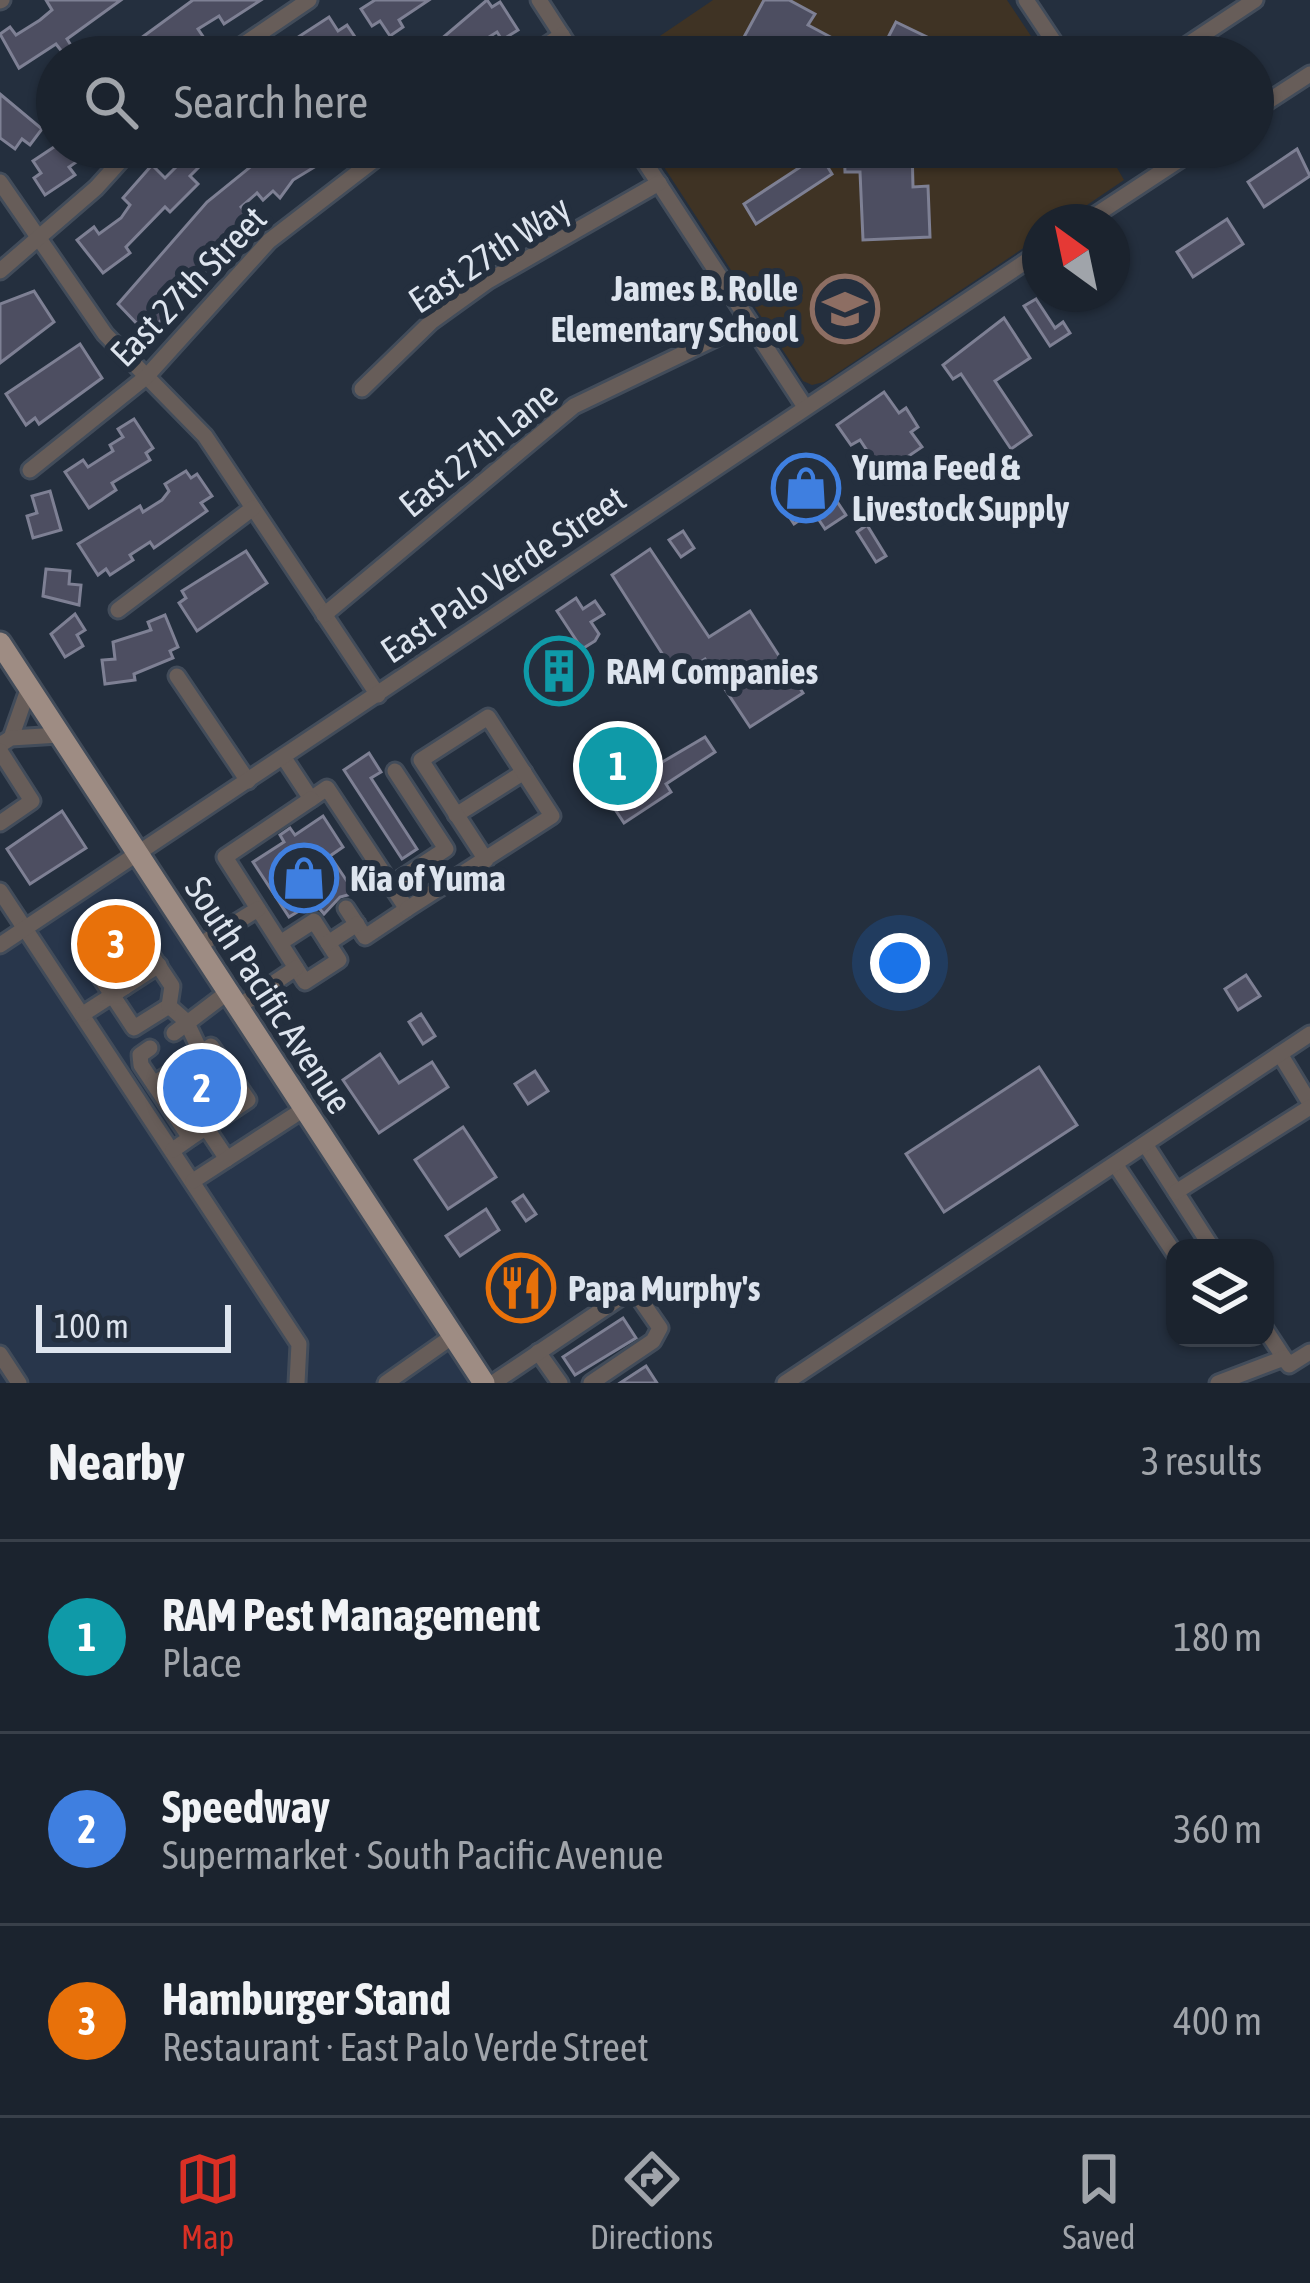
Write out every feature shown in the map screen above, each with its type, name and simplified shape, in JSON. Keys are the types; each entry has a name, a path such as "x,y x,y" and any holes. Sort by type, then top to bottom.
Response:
{"main road":[{"name":"South Pacific Avenue","path":"0,643 484,1383"}],"street":[{"path":"256,36 308,0"},
{"path":"539,0 562,35"},
{"path":"1201,36 1255,0"},
{"path":"1033,2 1052,36"},
{"path":"1274,97 1310,74"},
{"path":"0,271 43,237 112,168"},
{"name":"East 27th Street","path":"30,470 146,377 269,241 364,168"},
{"path":"649,168 806,407"},
{"path":"1112,204 1167,168"},
{"path":"0,182 43,237 105,334 194,421 378,695"},
{"name":"East 27th Way","path":"362,389 431,322 488,280 659,183"},
{"name":"East Palo Verde Street","path":"0,946 1022,264"},
{"name":"East 27th Lane","path":"324,615 574,406 749,322"},
{"path":"118,610 253,508"},
{"path":"177,676 248,781"},
{"path":"0,823 32,801 4,745 29,687"},
{"path":"346,908 365,937 486,860 552,816 488,717 421,760 486,860"},
{"path":"4,745 59,735"},
{"path":"284,758 311,799"},
{"path":"391,885 446,849 395,771"},
{"path":"456,814 524,772"},
{"path":"280,943 314,921 339,961 305,982 258,909 225,856 327,788 407,909"},
{"path":"0,891 298,1344 297,1383"},
{"path":"198,946 258,909"},
{"path":"169,1006 134,1028 93,938 99,925 111,918 128,920 172,986 169,1006 203,1059"},
{"path":"328,944 357,924"},
{"path":"83,951 118,991"},
{"path":"82,1014 159,965"},
{"path":"180,1027 296,968"},
{"path":"785,1383 1310,1034"},
{"path":"154,1084 174,1079 203,1059 211,1046 248,1100 173,1150"},
{"path":"150,1048 140,1055 141,1065 190,1138"},
{"path":"1176,1192 1310,1105 1280,1054"},
{"path":"220,1085 236,1108"},
{"path":"190,1105 227,1159"},
{"path":"194,1181 304,1108"},
{"path":"1145,1144 1206,1239"},
{"path":"1115,1163 1166,1240"},
{"path":"493,1383 633,1289 660,1328 653,1341 591,1383"},
{"path":"386,1383 453,1336"},
{"path":"1274,1343 1289,1365 1310,1352"},
{"path":"538,1352 560,1383"},
{"path":"0,1354 19,1383"},
{"path":"1218,1383 1284,1358"}],"shaded area":[{"path":"713,0 1007,0 1031,36 660,36"},
{"name":"James B. Rolle Elementary School","path":"665,168 1117,168 1124,180 1089,204 1022,204 1022,249 824,382 803,381"},
{"path":"139,855 483,1383 0,1383 0,946"}],"building":[{"path":"46,0 121,0 71,36 36,36 36,57 19,68 0,34 10,27 16,35 52,10"},
{"path":"193,0 261,0 224,24 219,16 198,29 203,36 144,36"},
{"path":"375,0 429,0 399,20 403,27 390,36 380,21 372,26 361,9"},
{"path":"487,0 492,7 500,2 518,30 508,36 497,32 445,36"},
{"path":"764,0 789,0 815,14 808,25 829,36 745,36"},
{"path":"329,17 338,31 347,25 354,36 300,36"},
{"path":"896,22 925,36 889,36"},
{"path":"0,94 36,124 36,137 30,145 22,139 15,149 0,138"},
{"path":"1297,149 1310,176 1264,207 1248,182"},
{"path":"38,168 70,168 75,175 45,195 34,178 41,173"},
{"path":"149,168 165,178 175,168 198,168 190,176 198,184 170,212 165,207 126,247 130,253 103,273 77,240 94,227 99,234 121,218 130,205 123,198"},
{"path":"249,168 313,168 293,180 280,198 273,191 263,200 257,193 241,207 253,223 183,295 177,289 164,303 171,311 157,324 152,319 142,329 118,304 207,202"},
{"path":"799,168 828,168 832,174 756,224 744,204"},
{"path":"845,168 913,168 913,187 928,186 930,237 863,240 860,172 845,172"},
{"path":"1227,219 1243,244 1193,277 1177,252"},
{"path":"34,291 54,322 0,363 0,304"},
{"path":"1028,312 1045,312 1055,328 1063,322 1070,333 1050,346"},
{"path":"1004,318 1030,358 995,381 1031,435 1011,449 961,374 953,379 943,365"},
{"path":"80,344 102,378 39,424 35,418 26,425 6,394"},
{"path":"884,392 899,413 906,408 918,427 911,432 922,447 872,481 861,465 872,458 860,440 851,445 837,425"},
{"path":"134,419 153,448 146,453 150,460 112,483 116,490 89,508 65,472 83,460 88,467 113,451 110,445 123,437 118,429"},
{"name":"Yuma Feed & Livestock Supply","path":"806,455 846,515 825,529 813,511 794,524 774,494 794,481 786,469"},
{"path":"186,471 191,478 197,474 212,496 201,503 207,511 154,548 150,542 130,555 133,560 110,575 106,569 98,575 78,544 140,506 143,512 162,500 169,491 165,484"},
{"path":"50,491 61,530 33,538 27,516 37,513 32,496"},
{"path":"867,525 886,556 876,562 857,532"},
{"path":"683,531 694,548 681,557 669,540"},
{"path":"650,549 709,637 750,611 803,693 750,727 705,659 677,677 612,575"},
{"path":"246,551 267,583 197,631 179,603 186,598 182,591"},
{"path":"46,569 70,571 69,584 81,585 79,605 43,596"},
{"path":"576,598 583,609 595,601 604,614 591,622 599,634 595,641 582,649 557,611"},
{"path":"75,614 85,630 77,635 83,646 65,657 51,634"},
{"path":"165,615 178,647 170,651 173,658 134,674 135,680 105,684 102,660 115,659 113,642 151,630 148,622"},
{"name":"RAM Companies","path":"570,646 586,671 547,697 531,672"},
{"path":"613,729 642,774 705,737 715,752 666,784 671,792 624,823 593,776 599,773 584,750"},
{"path":"369,753 381,772 371,778 417,849 402,859 344,770"},
{"path":"62,811 86,848 30,884 7,849"},
{"name":"Kia of Yuma","path":"323,816 343,847 330,856 355,893 340,897 324,914 314,902 289,917 253,862 284,842 280,835 290,828 295,835"},
{"path":"120,932 135,952 123,962 106,936"},
{"path":"1246,975 1260,996 1238,1010 1225,989"},
{"path":"421,1014 435,1036 423,1044 409,1022"},
{"path":"380,1054 399,1083 432,1062 448,1087 379,1133 343,1080"},
{"path":"1039,1067 1077,1125 944,1212 906,1154"},
{"path":"197,1071 216,1074 208,1085 214,1097 204,1103 189,1093 180,1101 171,1088"},
{"path":"535,1071 548,1091 528,1104 515,1084"},
{"path":"463,1127 496,1177 448,1209 415,1160"},
{"path":"523,1195 536,1214 526,1221 513,1202"},
{"path":"486,1209 499,1230 460,1256 446,1236"},
{"name":"Papa Murphy's","path":"526,1270 540,1290 515,1308 501,1286"},
{"path":"623,1318 636,1338 575,1375 563,1357"},
{"path":"646,1366 657,1383 620,1383"}],"tunnel":[{"path":"177,1084 191,1105"}],"place":[{"name":"James B. Rolle Elementary School","path":"845,309"},
{"name":"Yuma Feed & Livestock Supply","path":"806,488"},
{"name":"RAM Companies","path":"559,671"},
{"name":"RAM Pest Management","path":"618,766"},
{"name":"Kia of Yuma","path":"304,878"},
{"name":"Hamburger Stand","path":"116,944"},
{"name":"Speedway","path":"202,1088"},
{"name":"Papa Murphy's","path":"521,1288"}]}
